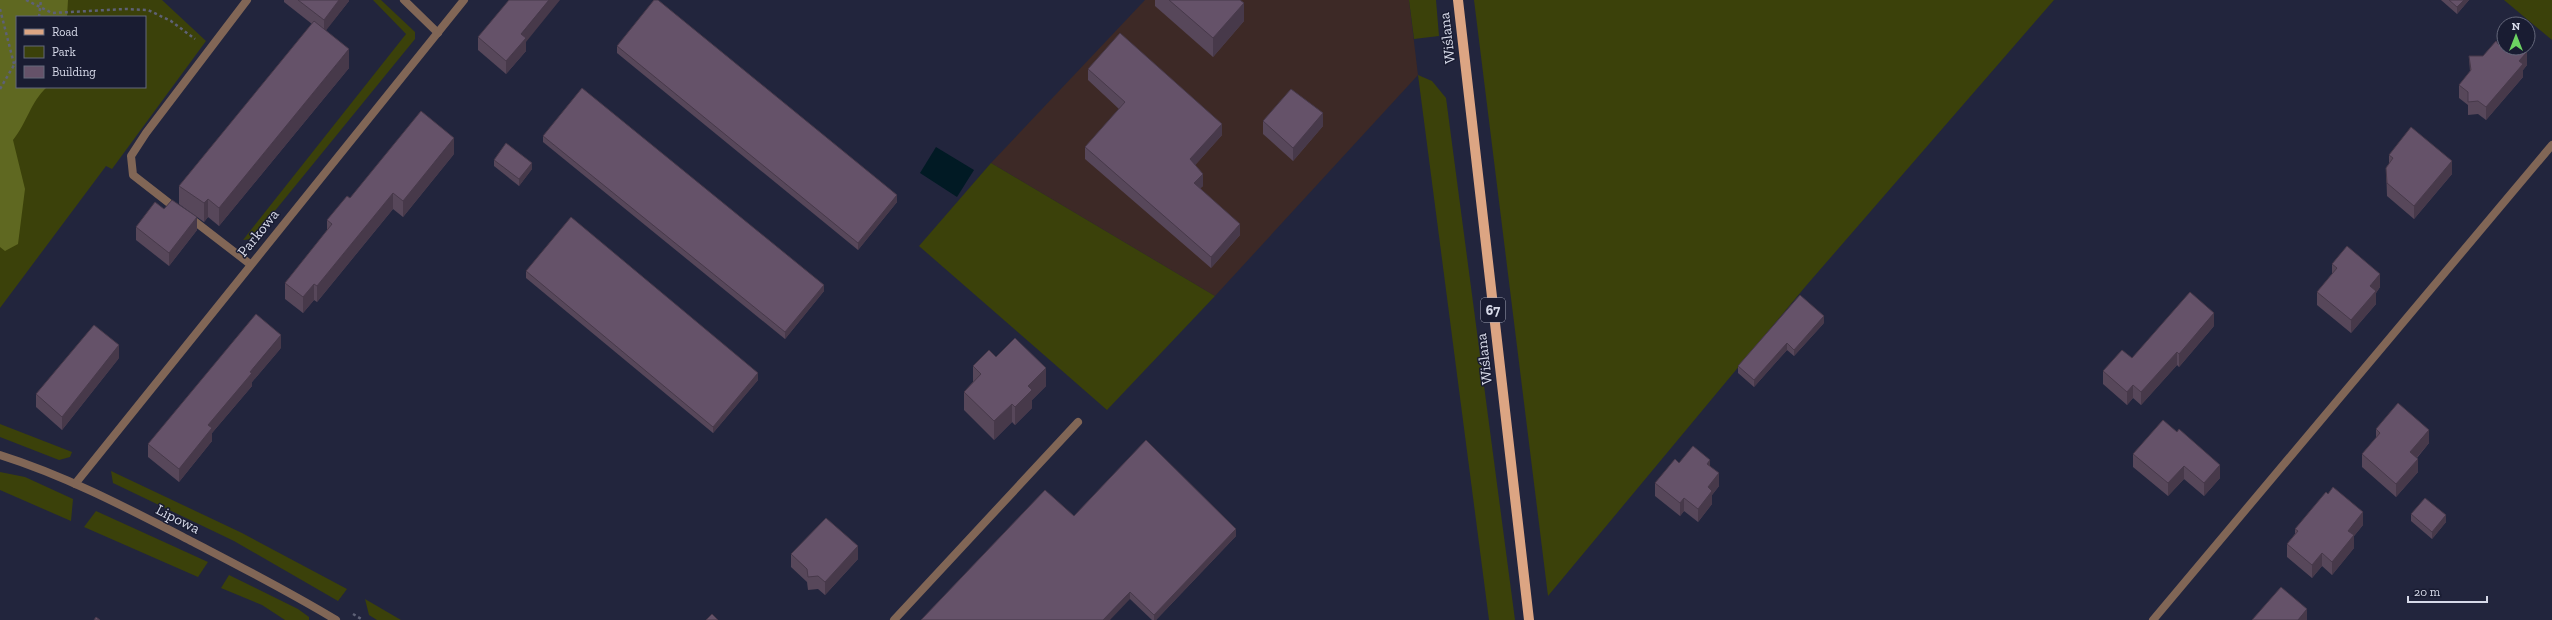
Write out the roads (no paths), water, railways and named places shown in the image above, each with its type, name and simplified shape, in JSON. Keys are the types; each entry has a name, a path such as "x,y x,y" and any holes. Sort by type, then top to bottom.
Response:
{"main road":[{"name":"Wiślana","path":"1458,0 1529,620"}],"street":[{"path":"247,0 146,133 131,156 130,164 133,176 155,195 193,220 250,264"},
{"path":"404,0 438,33"},
{"name":"Parkowa","path":"75,484 250,264 464,0"},
{"path":"2153,620 2552,145"},
{"path":"894,620 1078,422"},
{"name":"Lipowa","path":"0,455 31,465 75,484 162,526 336,620"}],"water":[{"path":"936,147 974,170 957,197 920,173"}]}
